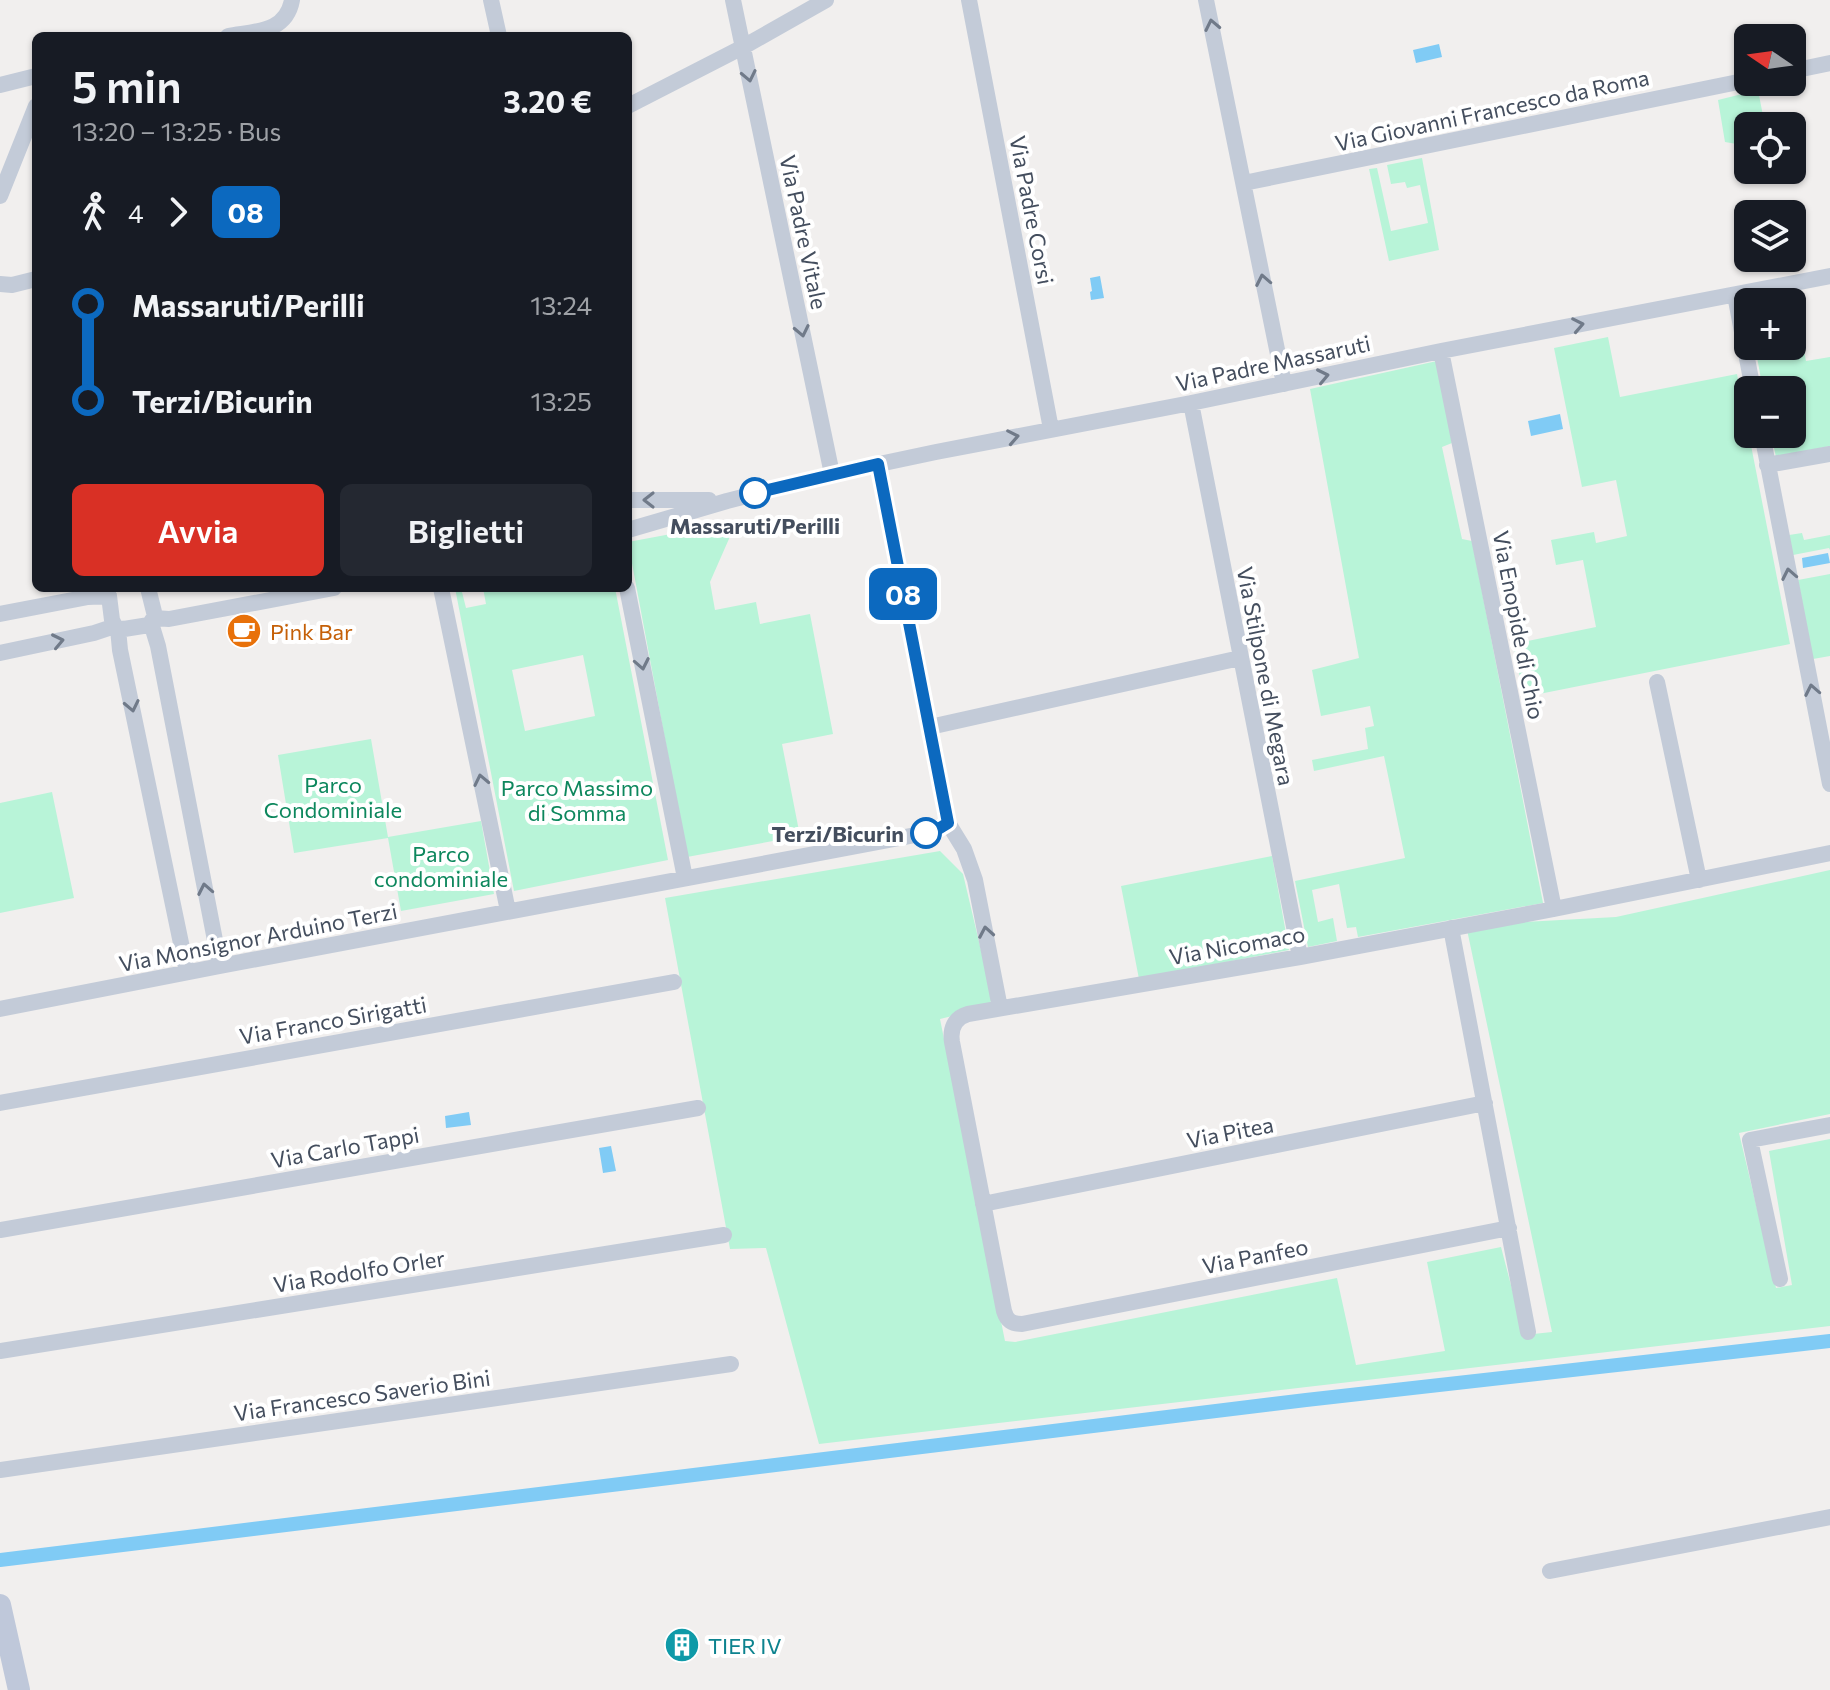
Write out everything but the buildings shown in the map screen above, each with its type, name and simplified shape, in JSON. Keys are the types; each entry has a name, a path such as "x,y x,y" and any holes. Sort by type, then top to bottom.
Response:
{"street":[{"path":"491,0 498,32"},
{"name":"Via Padre Vitale","path":"733,0 832,474"},
{"path":"632,104 826,0"},
{"name":"Via Padre Corsi","path":"969,0 1051,429"},
{"path":"1206,0 1284,384"},
{"path":"249,32 279,24 290,8"},
{"path":"1806,68 1830,63"},
{"path":"0,85 32,77"},
{"name":"Via Giovanni Francesco da Roma","path":"1244,183 1734,83"},
{"path":"0,196 32,116"},
{"name":"Via Padre Massaruti","path":"1770,288 1830,276"},
{"path":"0,284 12,285 32,280"},
{"name":"Via Padre Massaruti","path":"632,529 727,501 878,464 1734,295"},
{"name":"Via Enopide di Chio","path":"1441,351 1554,909"},
{"name":"Via Stilpone di Megara","path":"1191,403 1300,957"},
{"path":"1764,448 1830,784"},
{"path":"1767,465 1830,454"},
{"path":"878,464 948,823 964,849 975,880 1000,1008"},
{"name":"Via Padre Massaruti","path":"632,500 727,501"},
{"path":"0,614 110,592"},
{"path":"115,592 120,650 187,972"},
{"path":"148,592 151,620 220,966"},
{"path":"0,653 117,626 313,592"},
{"path":"442,592 508,911"},
{"path":"628,592 685,878"},
{"path":"930,727 1240,658"},
{"path":"1657,682 1699,880"},
{"name":"Via Monsignor Arduino Terzi","path":"0,1009 926,833 948,823"},
{"name":"Via Nicomaco","path":"1011,1322 1004,1311 951,1034 956,1021 963,1015 1300,957 1830,853"},
{"path":"1451,928 1528,1332"},
{"name":"Via Franco Sirigatti","path":"0,1103 674,982"},
{"name":"Via Pitea","path":"983,1204 1485,1103"},
{"name":"Via Carlo Tappi","path":"0,1230 698,1108"},
{"path":"1780,1279 1750,1140 1830,1125"},
{"name":"Via Panfeo","path":"1011,1322 1022,1324 1509,1228"},
{"name":"Via Rodolfo Orler","path":"0,1351 724,1235"},
{"name":"Via Francesco Saverio Bini","path":"0,1470 731,1364"},
{"path":"1550,1571 1830,1517"},
{"path":"0,1605 19,1690"}],"green space":[{"path":"1734,96 1759,96 1762,112 1734,112 1734,144 1725,142 1718,100"},
{"path":"1422,158 1439,250 1389,261 1369,169 1377,168 1391,231 1428,223 1420,185 1407,188 1405,182 1391,184 1387,165"},
{"path":"1608,337 1620,397 1737,374 1734,376 1734,448 1752,448 1790,644 1524,697 1513,644 1596,627 1583,560 1556,565 1551,540 1594,532 1596,543 1627,536 1616,480 1582,487 1554,348"},
{"path":"1830,357 1830,446 1776,457 1774,448 1806,448 1806,376 1760,376 1758,360 1806,361"},
{"path":"1437,361 1452,443 1442,447 1462,539 1472,541 1543,903 1358,937 1356,927 1347,928 1339,884 1312,890 1318,922 1333,918 1337,941 1308,947 1295,881 1405,858 1384,756 1314,771 1312,760 1368,749 1365,728 1374,726 1370,706 1321,716 1312,670 1359,658 1310,389"},
{"path":"730,523 732,532 710,582 715,610 756,602 760,624 810,614 833,734 782,744 800,836 687,857 632,563 632,541"},
{"path":"1802,533 1804,540 1830,535 1830,550 1793,555 1789,535"},
{"path":"1830,574 1830,656 1813,659 1798,580"},
{"name":"Parco Massimo di Somma","path":"456,592 462,592 466,608 486,604 484,592 616,592 668,860 514,891","holes":["583,655 595,716 525,731 512,670"]},
{"path":"371,739 388,837 481,821 494,894 401,911 388,838 294,853 278,755"},
{"path":"52,792 74,898 0,913 0,803"},
{"path":"940,851 963,874 992,997 989,1007 940,1019 1005,1341 1015,1342 1337,1278 1356,1365 1445,1351 1427,1262 1501,1247 1524,1335 1552,1332 1466,925 1616,917 1830,870 1830,1114 1739,1133 1776,1288 1792,1285 1769,1151 1830,1139 1830,1326 819,1444 766,1248 730,1249 665,898"},
{"path":"1272,856 1289,950 1139,979 1121,886"}],"water":[{"path":"1439,44 1442,57 1416,63 1413,50"},
{"path":"1100,276 1104,298 1091,300 1090,278"},
{"path":"1560,414 1563,429 1531,436 1528,421"},
{"path":"1828,553 1830,563 1803,568 1802,558"},
{"path":"469,1112 471,1125 446,1128 445,1116"},
{"path":"611,1146 616,1171 603,1173 599,1148"}],"waterway":[{"path":"0,1560 1306,1400 1830,1341"}],"bus line":[{"name":"08","path":"755,493 878,464 948,823 926,833"}],"place":[{"name":"Massaruti/Perilli","path":"755,493"},
{"name":"Pink Bar","path":"244,631"},
{"name":"Terzi/Bicurin","path":"926,833"},
{"name":"TIER IV","path":"682,1645"}],"park label":[{"name":"Parco Condominiale","path":"333,796"},
{"name":"Parco condominiale","path":"441,866"}]}
